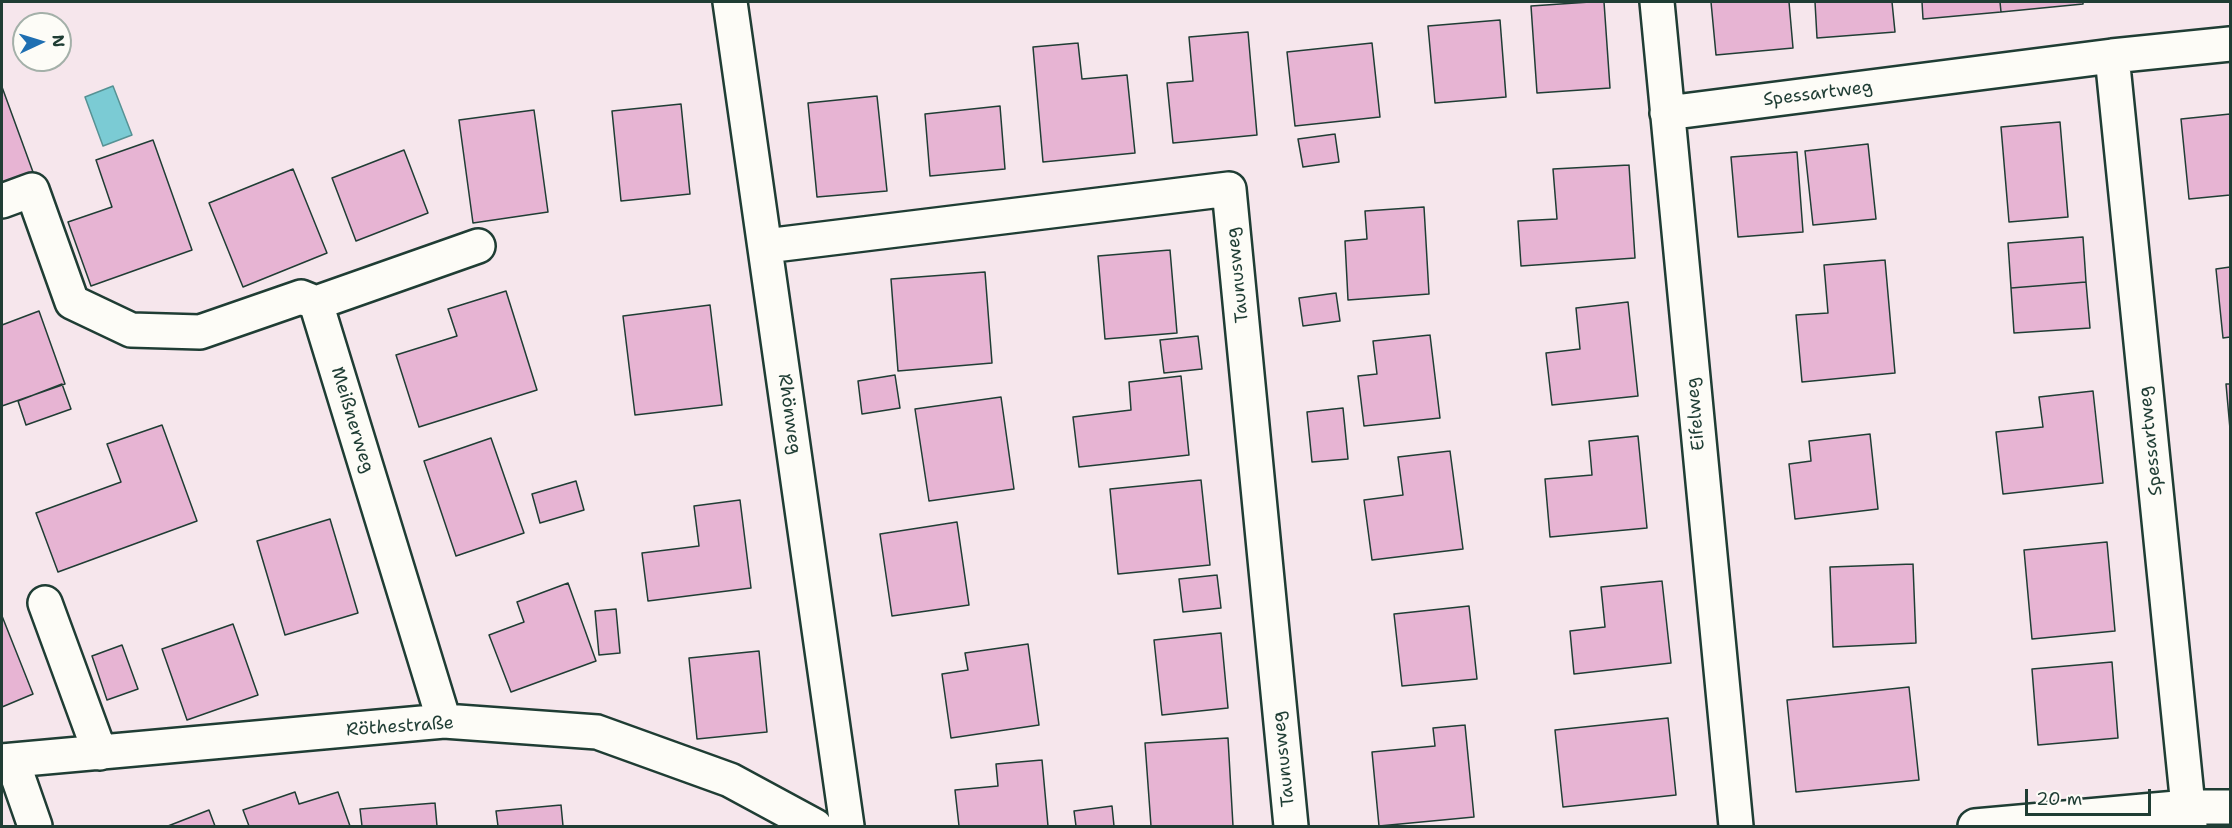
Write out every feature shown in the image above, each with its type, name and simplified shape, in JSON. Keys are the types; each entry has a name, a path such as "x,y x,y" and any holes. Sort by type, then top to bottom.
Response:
{"street":[{"name":"Rhönweg","path":"730,2 847,826"},
{"name":"Eifelweg","path":"1657,2 1736,826"},
{"name":"Spessartweg","path":"1667,113 2112,56 2230,44"},
{"name":"Spessartweg","path":"2112,56 2189,817"},
{"name":"Taunusweg","path":"766,246 1229,189 1291,826"},
{"path":"2,201 32,190 72,302 131,330 200,332 301,297 316,303 478,246"},
{"name":"Meißnerweg","path":"316,303 444,721"},
{"path":"45,603 100,753"},
{"name":"Röthestraße","path":"7,760 444,721 597,732 730,780 815,826"},
{"path":"7,760 35,826"},
{"path":"1975,826 2189,817 2230,807"}],"water":[{"path":"113,86 132,135 103,146 85,97"}],"building":[{"path":"1604,2 1610,88 1537,93 1531,6"},
{"path":"1711,2 1789,2 1793,48 1716,55"},
{"path":"1815,2 1892,2 1895,32 1817,38"},
{"path":"1922,2 2000,2 2001,12 1923,19"},
{"path":"2000,2 2083,2 2083,4 2001,12"},
{"path":"1500,20 1506,97 1435,103 1428,26"},
{"path":"1248,32 1257,135 1173,143 1167,83 1193,81 1189,37"},
{"path":"1078,43 1082,79 1127,75 1135,153 1043,162 1033,47"},
{"path":"1372,43 1380,117 1295,126 1287,52"},
{"path":"2,87 33,172 2,184"},
{"path":"877,96 887,191 817,197 808,103"},
{"path":"681,104 690,194 621,201 612,111"},
{"path":"1000,106 1005,169 930,176 925,114"},
{"path":"534,110 548,212 473,223 459,120"},
{"path":"2230,114 2230,195 2189,199 2181,119"},
{"path":"2060,122 2068,217 2009,222 2001,127"},
{"path":"1335,134 1339,162 1303,167 1298,139"},
{"path":"153,140 192,250 91,286 68,222 112,207 96,160"},
{"path":"1868,144 1876,219 1813,225 1805,151"},
{"path":"404,150 428,213 356,241 332,178"},
{"path":"1797,152 1803,232 1738,237 1731,157"},
{"path":"1629,165 1635,258 1521,266 1518,221 1557,219 1553,169"},
{"path":"293,169 327,253 243,287 209,203"},
{"path":"1424,207 1429,294 1348,300 1345,241 1367,239 1365,211"},
{"path":"2083,237 2086,282 2011,288 2008,243"},
{"path":"1170,250 1177,333 1105,339 1098,256"},
{"path":"1885,260 1895,373 1802,382 1796,315 1828,313 1824,265"},
{"path":"2230,267 2230,337 2223,338 2216,269"},
{"path":"985,272 992,363 898,371 891,279"},
{"path":"2086,282 2090,328 2014,333 2011,288"},
{"path":"506,291 537,390 419,427 396,355 457,336 448,309"},
{"path":"1336,293 1340,321 1303,326 1299,298"},
{"path":"1628,302 1638,396 1552,405 1546,353 1580,349 1576,308"},
{"path":"710,305 722,405 635,415 623,316"},
{"path":"39,311 65,384 2,406 2,325"},
{"path":"1430,335 1440,418 1364,426 1358,376 1377,374 1373,341"},
{"path":"1198,336 1202,369 1164,373 1160,340"},
{"path":"895,375 900,408 862,414 858,381"},
{"path":"1181,376 1189,455 1079,467 1073,417 1131,410 1129,382"},
{"path":"62,384 71,409 26,425 18,401"},
{"path":"2226,384 2230,384 2230,429"},
{"path":"2093,391 2103,483 2003,494 1996,432 2043,427 2039,397"},
{"path":"1001,397 1014,489 929,501 915,409"},
{"path":"1343,408 1348,459 1312,462 1307,412"},
{"path":"162,425 197,521 58,572 36,513 121,482 107,444"},
{"path":"1870,434 1878,509 1795,519 1789,464 1811,461 1809,441"},
{"path":"1638,436 1647,528 1550,537 1545,479 1592,475 1589,441"},
{"path":"491,438 524,533 456,556 424,461"},
{"path":"1450,451 1463,549 1372,560 1364,500 1403,495 1398,457"},
{"path":"1201,480 1210,565 1118,574 1110,489"},
{"path":"576,481 584,510 540,523 532,494"},
{"path":"740,500 751,588 648,601 642,553 699,546 694,506"},
{"path":"330,519 358,613 285,635 257,541"},
{"path":"957,522 969,605 892,616 880,534"},
{"path":"2107,542 2115,631 2032,639 2024,550"},
{"path":"1913,564 1916,643 1833,647 1830,567"},
{"path":"1217,575 1221,608 1183,612 1179,579"},
{"path":"1662,581 1671,663 1574,674 1570,631 1605,627 1601,587"},
{"path":"568,583 596,661 511,692 489,635 524,622 517,602"},
{"path":"1469,606 1477,679 1402,686 1394,614"},
{"path":"616,609 620,653 599,655 595,611"},
{"path":"2,616 33,694 2,707"},
{"path":"233,624 258,695 187,720 162,649"},
{"path":"1221,633 1228,708 1162,715 1154,640"},
{"path":"1028,644 1039,725 951,738 942,674 968,670 965,653"},
{"path":"122,645 138,689 107,700 92,656"},
{"path":"759,651 767,732 697,739 689,658"},
{"path":"2112,662 2118,738 2038,745 2032,669"},
{"path":"1909,687 1919,780 1796,792 1787,700"},
{"path":"1668,718 1676,795 1563,807 1555,730"},
{"path":"1465,725 1474,817 1379,826 1372,752 1435,746 1433,728"},
{"path":"1228,738 1233,826 1151,826 1145,743"},
{"path":"1042,760 1048,826 959,826 955,790 998,786 996,764"},
{"path":"295,792 299,804 338,792 350,826 249,826 243,810"},
{"path":"435,803 437,826 362,826 360,809"},
{"path":"561,805 563,826 498,826 496,811"},
{"path":"1112,806 1114,826 1076,826 1074,811"},
{"path":"209,810 215,826 168,826"}]}
